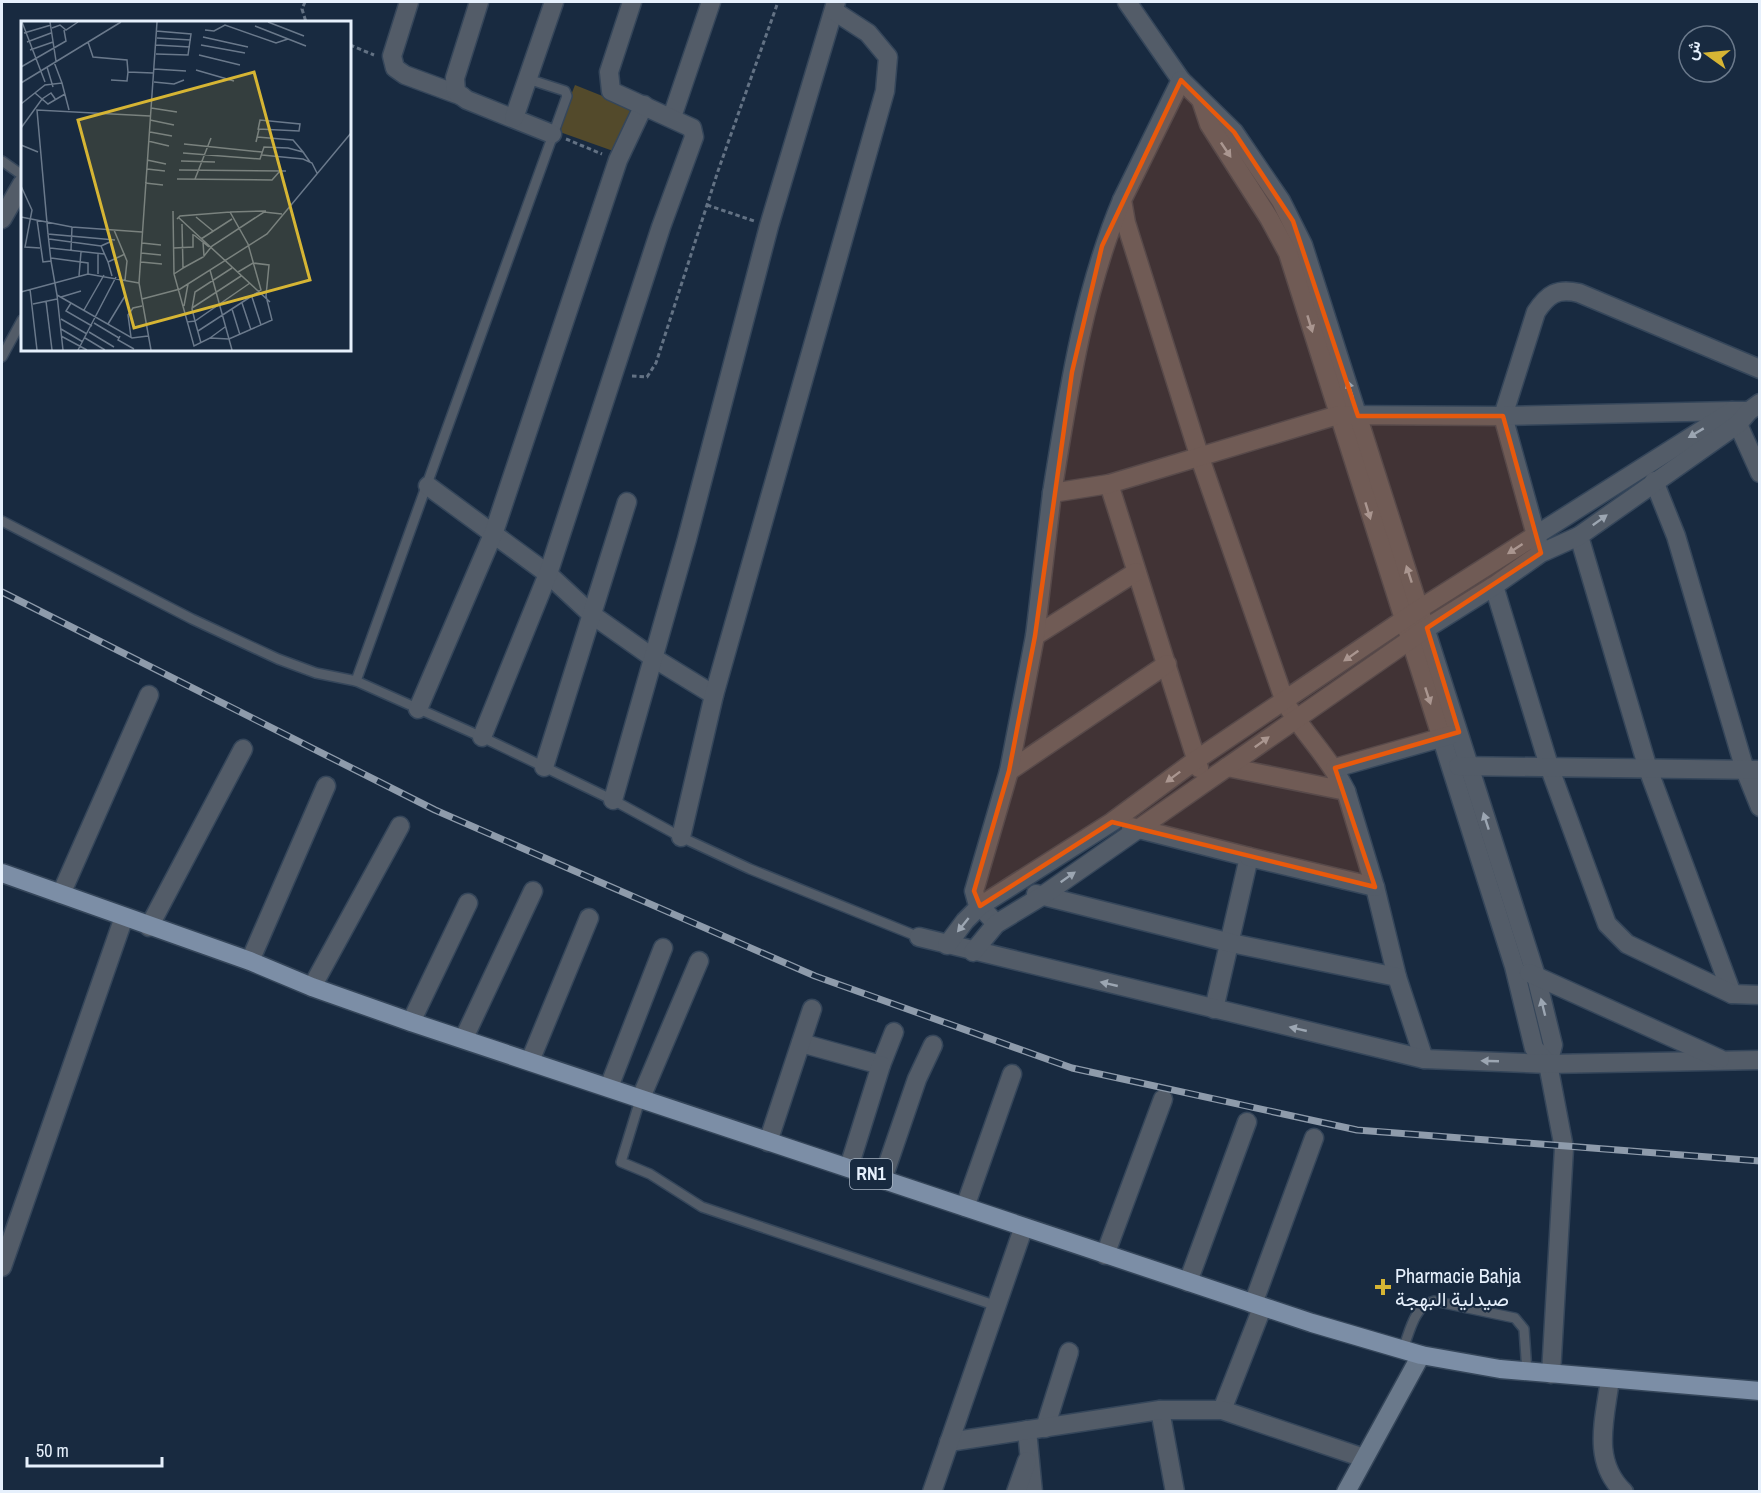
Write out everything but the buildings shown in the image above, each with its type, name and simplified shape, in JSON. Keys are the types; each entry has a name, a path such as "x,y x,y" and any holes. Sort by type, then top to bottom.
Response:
{"main road":[{"name":"RN1","path":"2,873 149,927 250,960 312,987 609,1087 640,1100 883,1178 1023,1228 1258,1306 1421,1355 1527,1372 1760,1391"}],"street":[{"path":"409,2 392,56 392,63 405,75 552,134"},
{"path":"462,96 454,87 455,78 479,2"},
{"path":"514,118 554,2"},
{"path":"482,737 548,574 616,372 661,227 693,137 692,128 672,117 614,93 609,86 610,68 632,2"},
{"path":"672,117 711,2"},
{"path":"1127,2 1181,80 1234,132 1293,220 1303,244 1427,628 1468,766 1536,976 1553,1046 1548,1064 1564,1148 1565,1170 1551,1374"},
{"path":"613,800 687,539 769,226 835,6 868,33 882,48 888,57 888,73 714,695 681,837"},
{"path":"996,924 980,906 974,891 1009,771 1035,636 1052,493 1074,361 1102,246 1181,80"},
{"path":"1200,98 1209,124 1269,218 1288,253 1514,966 1534,1048 1548,1064"},
{"path":"418,709 494,532 618,160 644,105"},
{"path":"2,219 21,186"},
{"path":"1122,200 1128,231 1200,458 1285,702 1294,718 1335,768 1346,790 1375,887 1397,976 1424,1059"},
{"path":"1541,553 1503,416 1536,312 1546,298 1554,292 1566,290 1579,293 1760,369"},
{"path":"1052,493 1109,484 1338,415 1503,416 1745,412"},
{"path":"1745,412 1760,473"},
{"path":"974,952 996,924 1042,896 1294,718 1427,628 1541,553 1579,536 1745,412"},
{"path":"947,945 964,921 980,906 1112,822 1196,760 1285,702 1420,608 1536,535 1745,412"},
{"path":"1654,481 1676,536 1752,770 1760,807"},
{"path":"1109,484 1204,781"},
{"path":"428,486 494,532 548,574 591,614 652,657 714,695"},
{"path":"544,766 627,502"},
{"path":"1579,536 1648,769 1732,994"},
{"path":"1035,636 1136,572"},
{"path":"1494,586 1550,769 1607,924 1612,932 1627,944 1732,994 1760,994"},
{"path":"1009,771 1167,664"},
{"path":"61,894 149,695"},
{"path":"1335,768 1459,732"},
{"path":"149,927 243,748"},
{"path":"1450,766 1752,770"},
{"path":"1227,767 1346,790"},
{"path":"250,960 326,786"},
{"path":"1112,822 1375,887"},
{"path":"312,987 400,826"},
{"path":"1214,1009 1249,857"},
{"path":"1011,887 1231,943 1397,976"},
{"path":"464,1038 533,891"},
{"path":"411,1022 468,903"},
{"path":"2,1267 124,917"},
{"path":"530,1061 589,918"},
{"path":"920,937 974,952 1424,1059 1548,1064 1760,1060"},
{"path":"609,1087 663,948"},
{"path":"640,1100 699,961"},
{"path":"1514,966 1725,1061"},
{"path":"768,1142 812,1009"},
{"path":"849,1167 881,1065 894,1032"},
{"path":"801,1044 881,1065"},
{"path":"883,1178 917,1079 933,1045"},
{"path":"965,1207 1012,1074"},
{"path":"1105,1255 1163,1099"},
{"path":"1188,1282 1246,1122"},
{"path":"1222,1410 1314,1138"},
{"path":"932,1491 1023,1228"},
{"path":"1045,1428 1069,1352"},
{"path":"1346,1491 1421,1355"},
{"path":"1610,1379 1602,1456 1608,1473 1624,1491"},
{"path":"949,1442 1160,1410 1222,1410 1364,1458"},
{"path":"1160,1410 1175,1491"},
{"path":"1027,1430 1033,1491"},
{"path":"1016,1491 1029,1456"}],"lane":[{"path":"356,681 567,94 558,88 528,79"},
{"path":"2,161 21,174"},
{"path":"2,357 21,322"},
{"path":"2,521 192,619 269,655 316,673 356,681 544,766 681,837 783,883 920,937"},
{"path":"640,1100 621,1162 650,1174 702,1207 997,1306"},
{"path":"1403,1349 1418,1311 1425,1303 1434,1301 1515,1318 1524,1329 1527,1372"}],"path":[{"path":"305,2 302,9 306,21"},
{"path":"616,372 647,377 657,363 707,205 778,2"},
{"path":"351,45 392,63"},
{"path":"552,134 618,160"},
{"path":"707,205 769,226"}],"highlighted area":[{"path":"1181,80 1234,132 1293,221 1358,416 1503,416 1541,553 1427,628 1459,732 1335,768 1375,887 1112,822 980,906 974,891 1009,771 1035,636 1072,372 1102,246"}],"railway":[{"path":"2,592 435,810 815,976 1072,1068 1357,1130 1760,1161"}],"place":[{"name":"Pharmacie Bahja صيدلية البهجة","path":"1383,1287"}]}
